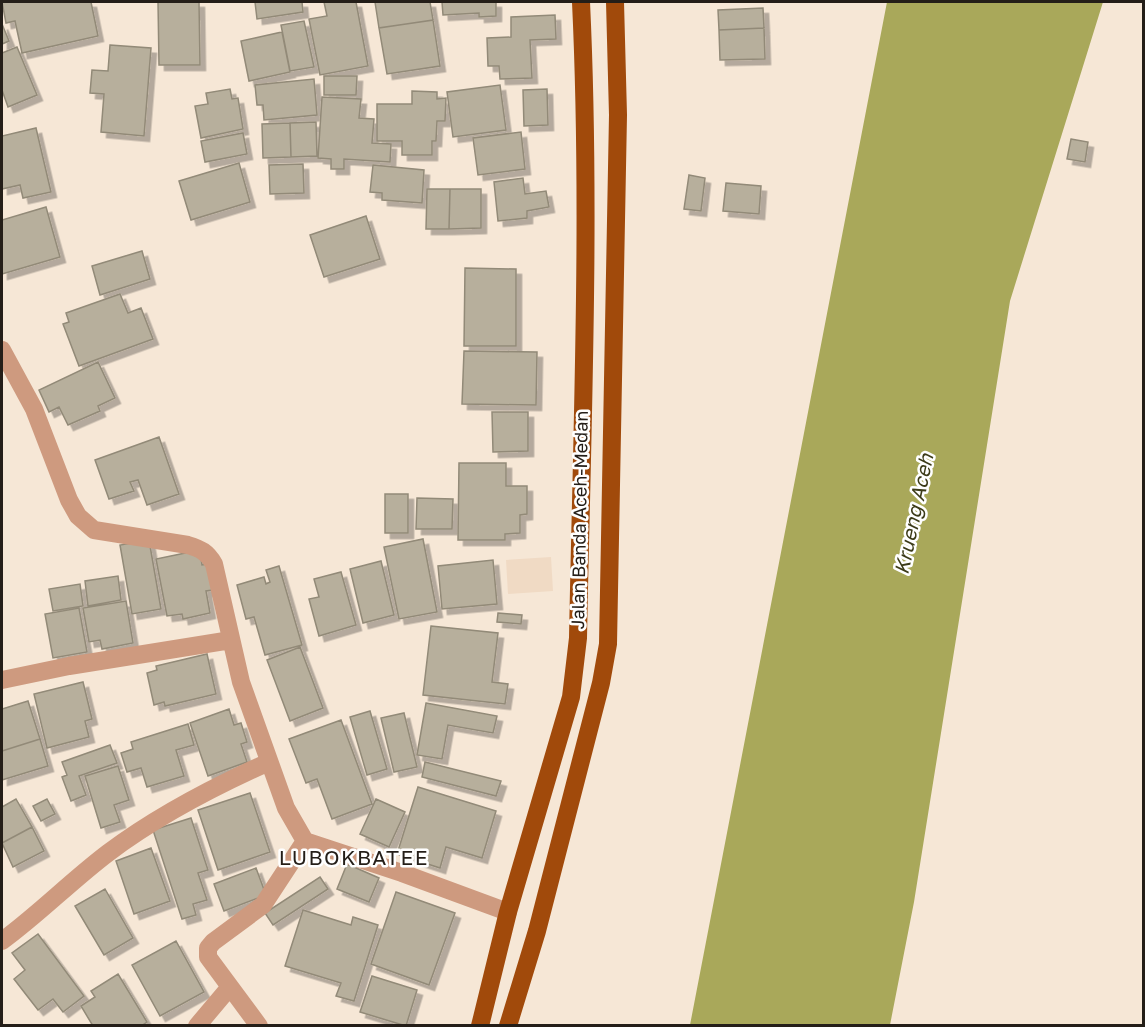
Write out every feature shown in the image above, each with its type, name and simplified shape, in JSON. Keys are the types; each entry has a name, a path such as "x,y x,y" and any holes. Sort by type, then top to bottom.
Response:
{"highway":[{"name":"Jalan Banda Aceh-Medan","path":"480,1026 508,912 571,697 575,669 578,638 585,245 584,72 581,2"},
{"name":"Jalan Banda Aceh-Medan","path":"508,1026 537,932 601,683 608,644 618,115 615,2"},
{"path":"585,245 616,244"}],"street":[{"path":"2,350 34,409 69,500 78,516 94,530 188,545 208,554 214,564 241,682 286,808 305,842 402,873 508,912"},
{"path":"2,680 69,666 231,640"},
{"path":"2,941 110,852 170,812 269,762"},
{"path":"259,1026 207,957 208,948 263,905 305,842"},
{"path":"197,1026 229,988"}],"shaded area":[{"path":"551,557 553,591 508,594 506,560"}],"water":[{"name":"Krueng Aceh","path":"887,2 1103,2 1010,301 914,902 890,1025 690,1025"}],"building":[{"path":"2,2 91,2 98,36 22,53 15,21 6,23"},
{"path":"158,2 199,2 200,65 159,65"},
{"path":"255,2 302,2 303,12 257,19"},
{"path":"324,2 356,2 368,66 320,75 309,19 327,16"},
{"path":"375,2 430,2 433,20 379,28"},
{"path":"442,2 496,2 496,16 479,17 479,13 443,15"},
{"path":"763,8 764,28 719,30 718,10"},
{"path":"555,15 556,39 530,40 532,78 500,79 499,66 488,66 487,38 511,37 511,17"},
{"path":"433,20 440,66 387,74 379,28"},
{"path":"304,21 314,67 290,71 281,25"},
{"path":"2,24 9,41 2,44"},
{"path":"764,28 765,59 720,60 719,30"},
{"path":"282,32 290,72 249,81 241,41"},
{"path":"110,45 151,48 144,136 101,132 104,94 90,93 92,70 108,71"},
{"path":"17,47 37,95 8,107 2,90 2,53"},
{"path":"324,76 357,76 356,95 324,95"},
{"path":"314,79 317,115 264,120 263,105 257,105 255,85"},
{"path":"500,85 506,130 453,137 447,92"},
{"path":"230,89 232,99 238,98 243,129 201,138 195,106 208,104 206,93"},
{"path":"547,89 548,125 524,126 523,90"},
{"path":"412,91 437,92 437,99 446,98 445,121 437,121 436,141 432,141 432,155 402,155 402,141 377,141 377,104 412,104"},
{"path":"322,97 361,99 359,118 374,119 372,143 391,144 390,162 344,159 344,169 331,169 331,159 318,158"},
{"path":"316,122 317,156 291,157 290,123"},
{"path":"290,123 291,157 263,158 262,124"},
{"path":"36,128 51,192 23,198 20,185 2,189 2,136"},
{"path":"521,132 525,169 478,175 473,138"},
{"path":"243,133 247,154 205,162 201,141"},
{"path":"1071,139 1088,142 1085,162 1067,159"},
{"path":"239,163 250,202 191,220 179,181"},
{"path":"303,164 304,193 270,194 269,165"},
{"path":"373,165 424,170 422,203 382,200 382,193 370,192"},
{"path":"689,175 705,178 701,211 684,209"},
{"path":"523,178 525,194 546,191 549,207 527,211 527,218 498,221 494,182"},
{"path":"726,183 761,186 759,214 723,211"},
{"path":"427,189 450,189 449,229 426,229"},
{"path":"450,189 481,189 481,228 449,229"},
{"path":"46,207 60,257 2,274 2,220"},
{"path":"366,216 380,259 324,277 310,235"},
{"path":"142,251 150,279 100,295 92,266"},
{"path":"465,268 516,269 516,346 464,346"},
{"path":"120,294 128,313 141,308 153,339 79,366 63,324 69,322 66,313"},
{"path":"464,351 537,352 536,405 462,404"},
{"path":"98,362 115,398 98,406 100,411 68,425 59,407 49,412 39,390"},
{"path":"492,412 528,412 528,451 493,452"},
{"path":"159,437 179,494 147,505 138,480 130,482 134,491 109,499 95,460"},
{"path":"459,463 506,463 506,486 527,486 527,514 520,515 520,533 505,534 505,540 458,540"},
{"path":"385,494 408,494 408,533 385,533"},
{"path":"417,498 453,499 452,529 416,529"},
{"path":"423,539 437,612 399,619 384,547"},
{"path":"149,540 161,609 132,614 120,545"},
{"path":"200,550 202,565 208,564 213,590 206,591 210,613 183,619 182,614 167,616 156,559"},
{"path":"493,560 497,604 442,609 438,566"},
{"path":"381,561 394,615 363,623 350,569"},
{"path":"279,566 302,645 265,655 254,617 246,619 237,585 264,577 266,584 270,582 266,570"},
{"path":"341,572 356,625 319,636 309,599 319,597 314,579"},
{"path":"118,576 121,600 88,606 85,581"},
{"path":"80,584 83,606 53,611 49,589"},
{"path":"126,601 133,643 102,649 100,640 89,642 83,608"},
{"path":"79,608 87,652 53,658 45,614"},
{"path":"498,613 522,615 521,624 497,622"},
{"path":"431,626 498,633 492,682 508,684 505,704 423,695"},
{"path":"300,647 323,708 290,721 267,660"},
{"path":"207,654 216,694 165,706 164,702 154,705 147,673 157,670 156,666"},
{"path":"83,682 92,719 85,721 89,737 47,748 34,694"},
{"path":"28,701 40,739 2,751 2,709"},
{"path":"426,703 497,716 493,733 448,725 442,759 417,755"},
{"path":"229,709 234,725 241,723 247,742 241,744 247,762 208,776 190,723"},
{"path":"370,711 387,769 367,775 350,717"},
{"path":"404,713 417,767 394,772 381,718"},
{"path":"341,720 372,804 332,819 317,779 306,783 289,739"},
{"path":"188,724 194,745 176,750 184,776 147,787 141,768 127,772 121,753 133,749 131,742"},
{"path":"40,739 48,766 2,780 2,751"},
{"path":"110,745 117,763 79,776 86,795 71,801 62,777 67,775 62,762"},
{"path":"425,762 501,781 496,796 422,777"},
{"path":"118,766 129,800 114,805 120,822 101,828 85,776"},
{"path":"418,787 496,811 482,858 446,847 440,868 397,854"},
{"path":"250,793 270,852 218,870 198,810"},
{"path":"16,799 32,827 2,843 2,807"},
{"path":"47,799 55,814 41,821 33,806"},
{"path":"376,799 405,812 389,847 360,834"},
{"path":"191,818 208,870 198,873 207,900 193,904 196,915 182,919 153,830"},
{"path":"32,827 44,851 13,867 2,843"},
{"path":"151,848 170,901 134,914 116,861"},
{"path":"347,864 379,878 369,902 337,889"},
{"path":"256,868 266,895 224,911 214,884"},
{"path":"320,877 328,889 273,925 265,913"},
{"path":"105,889 133,938 104,955 75,906"},
{"path":"396,892 455,913 429,985 371,964"},
{"path":"303,910 351,925 353,917 378,925 354,1001 336,996 341,983 285,966"},
{"path":"38,934 84,996 63,1012 53,999 38,1010 14,979 25,970 12,953"},
{"path":"176,941 204,992 160,1016 132,965"},
{"path":"118,974 147,1022 141,1026 93,1026 81,1006 95,997 91,991"},
{"path":"372,976 417,990 406,1026 360,1012"}],"district":[{"name":"LUBOKBATEE","path":"354,858"}]}
